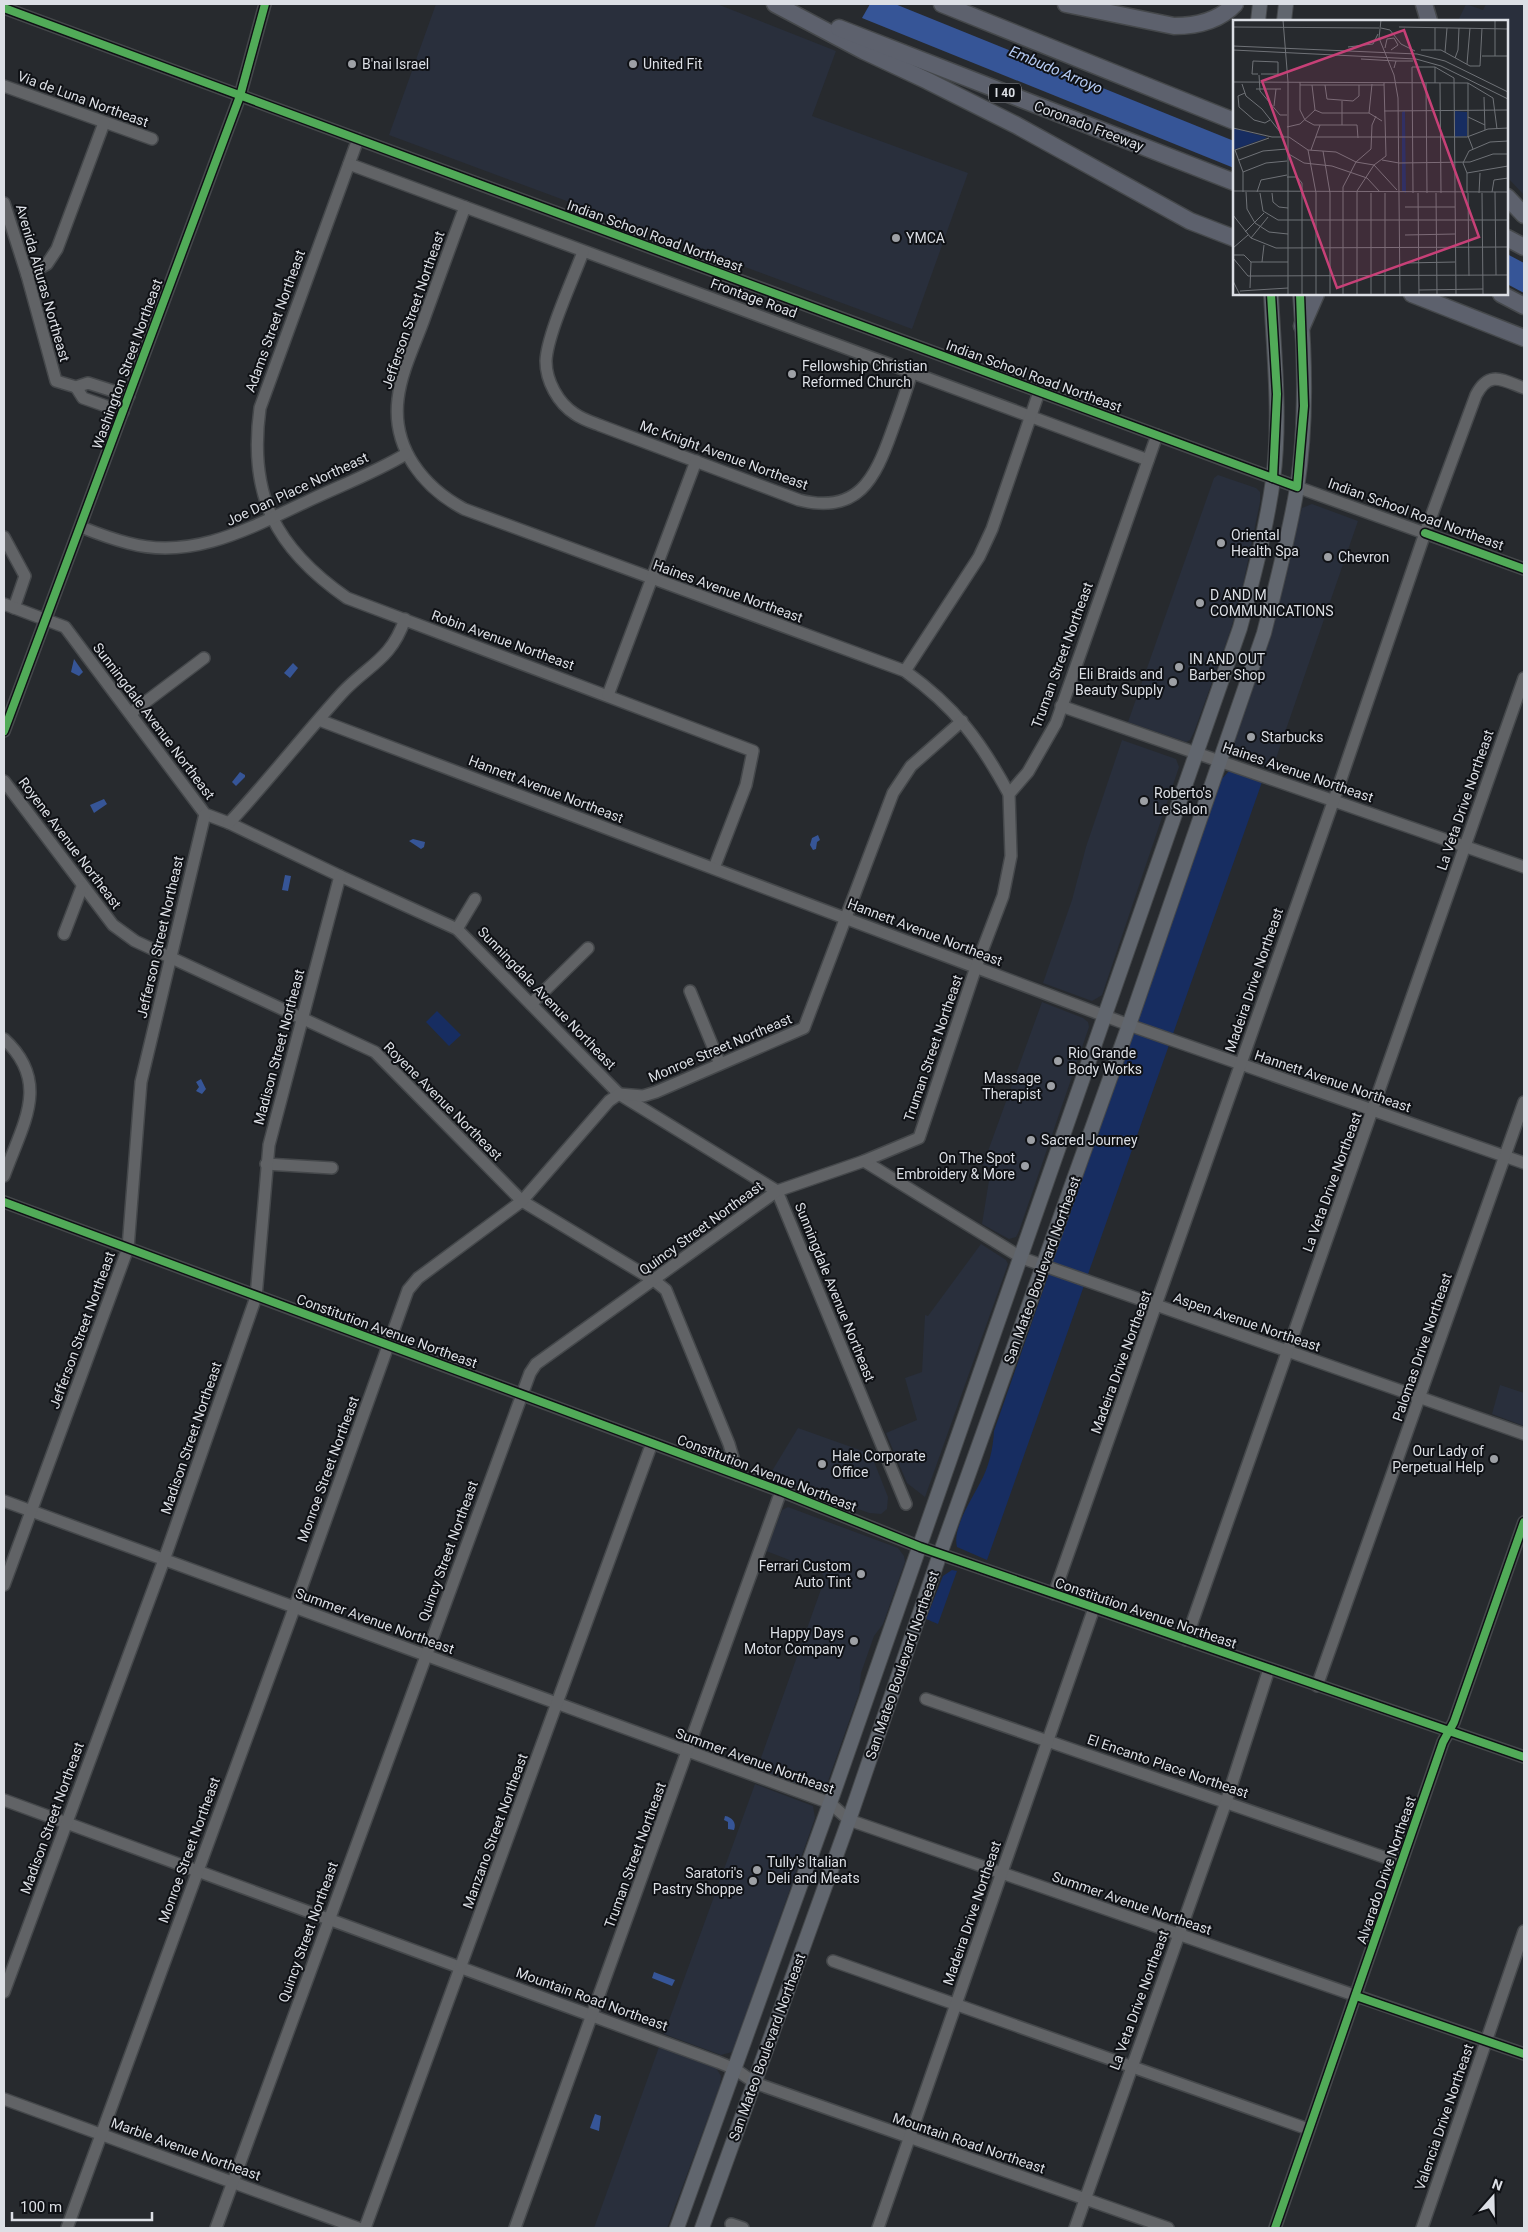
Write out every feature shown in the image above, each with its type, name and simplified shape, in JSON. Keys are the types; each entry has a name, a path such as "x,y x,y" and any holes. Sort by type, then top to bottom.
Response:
{"highway":[{"name":"Coronado Freeway","path":"776,4 1233,182"},
{"path":"776,4 864,51 1008,121 1190,221 1233,238"},
{"path":"942,4 1233,122"},
{"path":"1066,4 1174,26 1191,26 1208,22 1222,15 1235,4"},
{"path":"1424,4 1429,20"},
{"path":"1508,198 1524,215"},
{"path":"1508,239 1524,247"},
{"path":"1302,326 1316,295"},
{"path":"1415,295 1524,338"},
{"path":"1503,295 1524,306"}],"main road":[{"path":"1258,20 1260,4"},
{"path":"1284,20 1286,4"},
{"name":"San Mateo Boulevard Northeast","path":"677,2228 830,1803 1022,1258 1240,628 1256,568 1273,478 1277,394 1271,295"},
{"name":"San Mateo Boulevard Northeast","path":"702,2228 849,1820 940,1554 1129,1025 1264,632 1297,487 1304,406 1300,295"}],"street":[{"name":"Washington Street Northeast","path":"4,729 81,527 240,96 265,4"},
{"name":"Indian School Road Northeast","path":"4,8 1297,487 1524,569"},
{"name":"Via de Luna Northeast","path":"4,86 152,139"},
{"path":"27,275 47,264 57,249 104,123"},
{"name":"Adams Street Northeast","path":"272,517 257,468 255,440 260,408 358,139"},
{"name":"Frontage Road","path":"349,164 1148,460"},
{"name":"Avenida Alturas Northeast","path":"4,202 27,275 56,381 76,387 83,398 123,412"},
{"name":"Jefferson Street Northeast","path":"406,454 398,427 398,398 406,368 465,207"},
{"name":"Mc Knight Avenue Northeast","path":"583,252 551,338 546,361 550,382 554,390 574,414 696,461 813,503 836,502 857,493 871,480 880,463 912,372"},
{"name":"Madeira Drive Northeast","path":"1054,1594 1334,800 1425,533 1476,395 1481,385 1488,379 1500,379 1524,388"},
{"path":"76,387 88,383 129,396"},
{"path":"89,400 94,385"},
{"path":"905,671 979,557 992,529 1030,416 1040,392"},
{"name":"Truman Street Northeast","path":"864,1161 919,1138 976,967 1003,896 1011,856 1009,794 1028,772 1056,723 1157,435"},
{"name":"Joe Dan Place Northeast","path":"81,527 129,544 172,548 214,542 251,528 406,454"},
{"name":"Haines Avenue Northeast","path":"406,454 424,479 443,498 464,509 905,671 945,702 962,721 986,753 1009,794"},
{"path":"608,695 696,461"},
{"name":"Robin Avenue Northeast","path":"272,517 294,552 328,585 354,601 753,751 746,785 714,868"},
{"path":"4,538 25,576 9,606 46,619"},
{"name":"Sunningdale Avenue Northeast","path":"46,619 65,627 205,814 229,823 457,929 619,1094 777,1191 906,1504"},
{"path":"229,823 344,691 389,651 400,633 405,619"},
{"path":"131,713 204,658"},
{"name":"La Veta Drive Northeast","path":"1186,1640 1524,678"},
{"name":"Haines Avenue Northeast","path":"1061,706 1195,754 1219,759 1524,867"},
{"name":"Hannett Avenue Northeast","path":"319,720 1129,1025 1524,1163"},
{"path":"846,918 893,794 912,766 962,721"},
{"name":"Royene Avenue Northeast","path":"4,781 82,887 113,925 135,941 375,1052 522,1201 655,1281 670,1296 727,1439 738,1475"},
{"name":"Jefferson Street Northeast","path":"4,1584 128,1248 141,1082 205,814"},
{"name":"Madison Street Northeast","path":"4,1992 164,1560 256,1297 269,1145 340,876"},
{"path":"64,934 82,887"},
{"path":"457,929 475,899"},
{"name":"Monroe Street Northeast","path":"67,2228 295,1607 408,1290 418,1278 522,1201 609,1101 619,1094 632,1096 650,1094 804,1028 846,918"},
{"path":"531,1004 588,948"},
{"path":"690,991 720,1064"},
{"path":"4,1039 26,1065 31,1086 29,1106 4,1176"},
{"name":"Palomas Drive Northeast","path":"1317,1686 1524,1102"},
{"name":"Quincy Street Northeast","path":"216,2228 520,1394 530,1373 536,1364 655,1281 777,1191 864,1161"},
{"name":"Aspen Avenue Northeast","path":"864,1161 1022,1258 1524,1434"},
{"path":"266,1164 332,1168"},
{"name":"Constitution Avenue Northeast","path":"4,1202 781,1491 940,1554 1524,1758"},
{"name":"Manzano Street Northeast","path":"365,2228 652,1443"},
{"name":"Truman Street Northeast","path":"515,2228 781,1491"},
{"name":"Summer Avenue Northeast","path":"4,1501 830,1803 849,1820 1524,2054"},
{"name":"Alvarado Drive Northeast","path":"1275,2228 1443,1742 1450,1732 1524,1522"},
{"name":"Madeira Drive Northeast","path":"878,2228 1094,1608"},
{"name":"La Veta Drive Northeast","path":"1075,2228 1130,2067 1226,1802 1270,1669"},
{"name":"El Encanto Place Northeast","path":"926,1699 1401,1863"},
{"name":"Mountain Road Northeast","path":"4,1800 593,2015 735,2069 755,2083 1168,2228"},
{"name":"Valencia Drive Northeast","path":"1422,2228 1524,1931"},
{"path":"833,1962 1308,2129"},
{"name":"Marble Avenue Northeast","path":"4,2099 358,2228"},
{"path":"731,2224 743,2228"}],"shaded area":[{"path":"436,4 717,4 836,51 812,116 968,173 912,329 389,135"},
{"path":"1466,4 1483,10 1486,4 1524,4 1524,195 1508,178 1508,20 1458,20"},
{"path":"1218,475 1256,488 1260,492 1260,502 1240,600 1194,732 1190,740 1186,742 1128,722 1214,478"},
{"path":"1312,504 1358,521 1272,770 1238,758 1232,748 1274,624 1299,517 1302,508"},
{"path":"1122,740 1176,759 1179,767 1102,995 1092,1001 1043,983 1072,900 1086,847"},
{"path":"1229,771 1262,782 987,1560 957,1547 957,1531 986,1471 992,1451 994,1431 1221,780"},
{"path":"1042,1002 1083,1018 1088,1022 1089,1027 1019,1231 1016,1237 1009,1239 982,1224 991,1168 983,1165"},
{"path":"437,1011 461,1035 449,1046 426,1022"},
{"path":"981,1244 1006,1260 1008,1264 925,1497 907,1483 886,1433 917,1420 905,1378 922,1372 925,1315 928,1316"},
{"path":"1500,1385 1524,1393 1524,1426 1492,1414"},
{"path":"798,1428 871,1454 888,1497 887,1509 881,1514 869,1513 769,1476"},
{"path":"788,1507 898,1548 904,1556 905,1562 883,1624 874,1636 861,1673 859,1693 827,1784 821,1790 816,1791 757,1769 825,1578 821,1572 766,1551 782,1510"},
{"path":"952,1570 957,1571 938,1624 926,1619 943,1576"},
{"path":"755,1784 813,1806 815,1818 735,2046 732,2052 721,2055 664,2034"},
{"path":"659,2047 716,2068 721,2076 720,2086 667,2228 594,2228"}],"water":[{"name":"Embudo Arroyo","path":"870,4 895,4 1233,141 1233,168 862,18"},
{"path":"1508,255 1524,263 1524,293 1508,285"},
{"path":"74,659 83,672 79,676 71,672"},
{"path":"293,663 298,668 290,678 284,673"},
{"path":"240,772 245,777 236,786 232,782"},
{"path":"104,799 107,804 94,813 90,805"},
{"path":"818,835 820,840 817,842 816,849 813,850 810,845 812,838"},
{"path":"413,839 425,842 424,847 421,849 409,841"},
{"path":"285,875 291,876 288,891 282,890"},
{"path":"201,1079 206,1089 202,1094 196,1091 199,1087 196,1082"},
{"path":"725,1816 733,1821 735,1825 734,1830 728,1829 728,1822 724,1820"},
{"path":"654,1972 675,1980 672,1986 652,1978"},
{"path":"595,2114 601,2116 599,2131 590,2128"}],"cycle path":[{"path":"4,731 240,96 265,4"},
{"path":"4,8 1297,487 1304,406 1300,295"},
{"path":"1271,295 1277,394 1273,478"},
{"path":"1425,533 1524,569"},
{"path":"4,1202 781,1491 920,1547 1524,1757"},
{"path":"1275,2228 1443,1742 1454,1722 1524,1522"},
{"path":"1356,1996 1524,2054"}],"place":[{"name":"B'nai Israel","path":"352,64"},
{"name":"United Fit","path":"633,64"},
{"name":"YMCA","path":"896,238"},
{"name":"Fellowship Christian Reformed Church","path":"792,374"},
{"name":"Oriental Health Spa","path":"1221,543"},
{"name":"Chevron","path":"1328,557"},
{"name":"D AND M COMMUNICATIONS","path":"1200,603"},
{"name":"IN AND OUT Barber Shop","path":"1179,667"},
{"name":"Eli Braids and Beauty Supply","path":"1173,682"},
{"name":"Starbucks","path":"1251,737"},
{"name":"Roberto's Le Salon","path":"1144,801"},
{"name":"Rio Grande Body Works","path":"1058,1061"},
{"name":"Massage Therapist","path":"1051,1086"},
{"name":"Sacred Journey","path":"1031,1140"},
{"name":"On The Spot Embroidery & More","path":"1025,1166"},
{"name":"Our Lady of Perpetual Help","path":"1494,1459"},
{"name":"Hale Corporate Office","path":"822,1464"},
{"name":"Ferrari Custom Auto Tint","path":"861,1574"},
{"name":"Happy Days Motor Company","path":"854,1641"},
{"name":"Tully's Italian Deli and Meats","path":"757,1870"},
{"name":"Saratori's Pastry Shoppe","path":"753,1881"}]}
